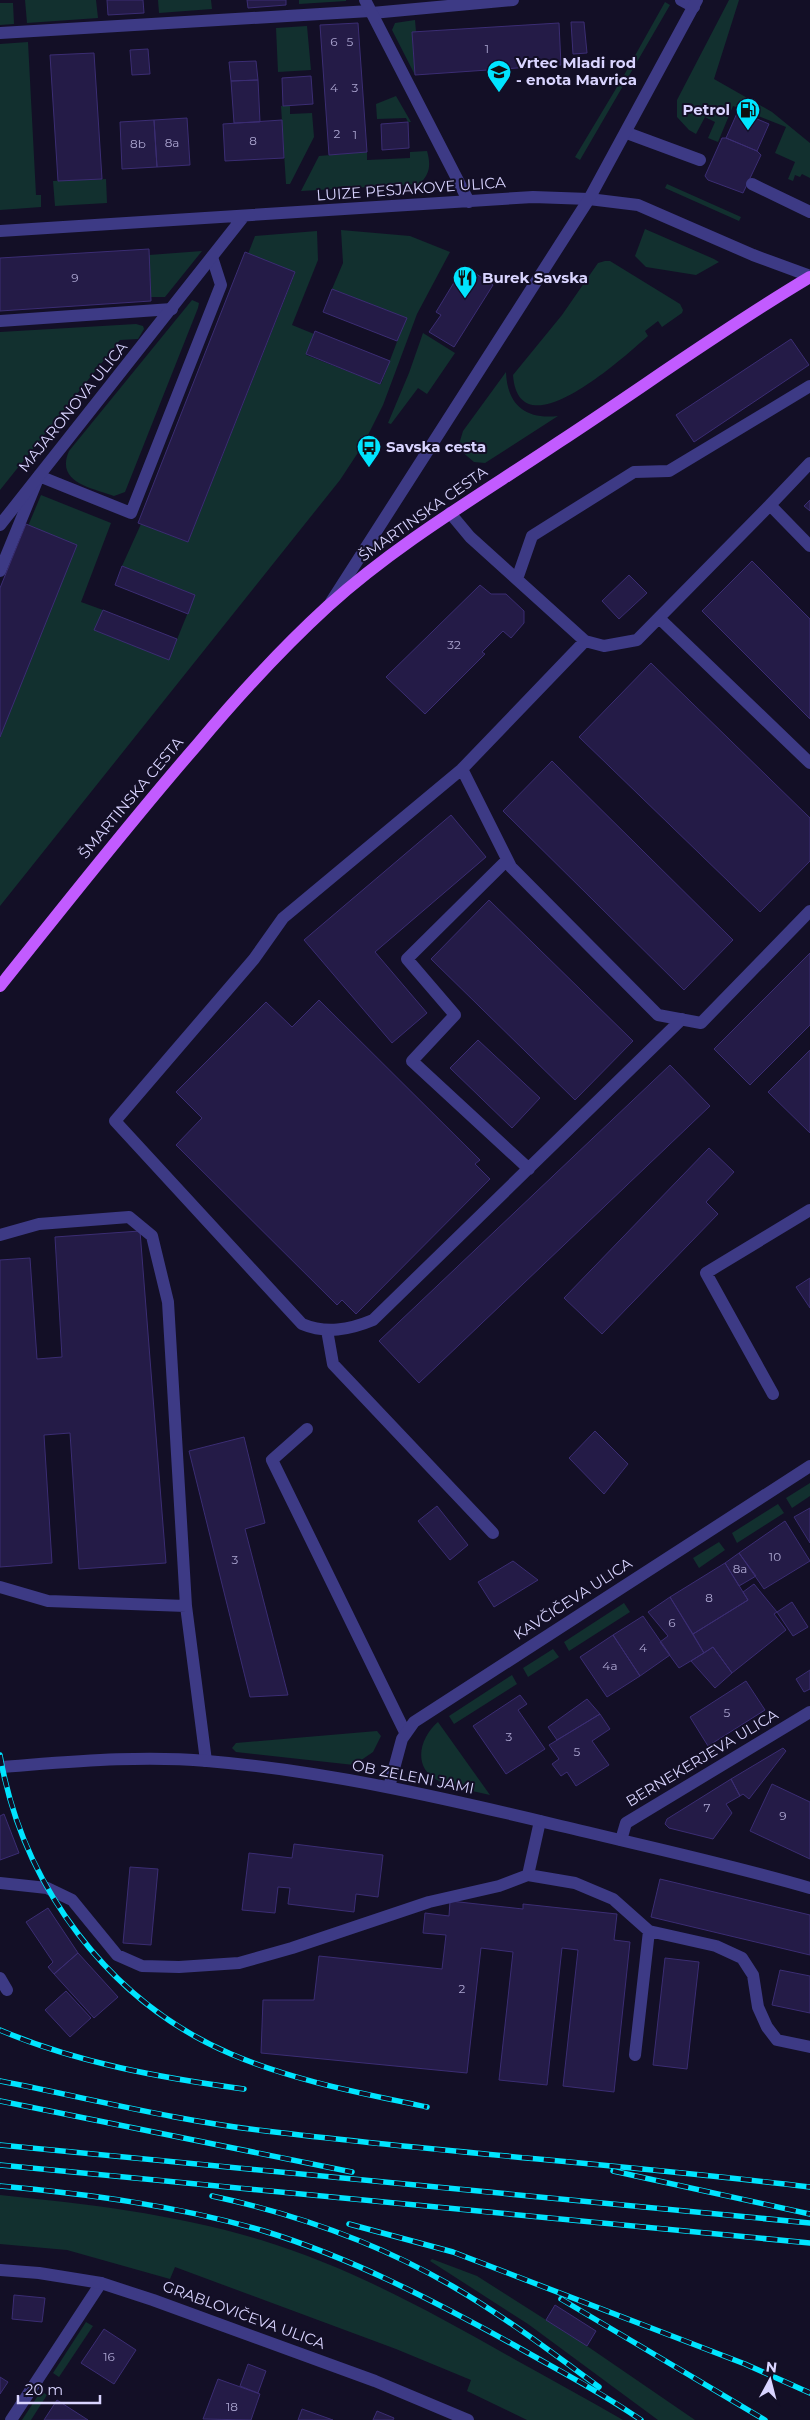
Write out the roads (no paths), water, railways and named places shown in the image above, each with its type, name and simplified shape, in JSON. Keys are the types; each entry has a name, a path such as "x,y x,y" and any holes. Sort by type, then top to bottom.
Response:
{"main road":[{"name":"ŠMARTINSKA CESTA","path":"0,986 155,793 223,714 274,658 328,606 389,555 450,513 769,302 810,277"}],"street":[{"path":"0,32 513,0"},
{"path":"328,606 589,199 627,133 696,3 681,0"},
{"path":"369,8 469,202"},
{"path":"627,133 700,160"},
{"path":"752,184 810,212"},
{"name":"LUIZE PESJAKOVE ULICA","path":"0,231 533,197 589,199 638,205 752,255 810,277"},
{"name":"MAJARONOVA ULICA","path":"0,525 244,216"},
{"path":"0,571 39,476 132,513 221,286 212,257"},
{"path":"0,321 172,309"},
{"path":"517,579 532,536 634,472 669,472 810,386"},
{"path":"450,513 470,537 585,641 604,646 637,640 810,463"},
{"path":"770,505 810,546"},
{"path":"659,618 810,762"},
{"path":"585,641 462,769 283,918 254,959 115,1121 302,1324 327,1330 355,1328 373,1320 682,1020"},
{"path":"462,769 511,868 658,1015 701,1023 810,912"},
{"path":"507,860 407,960 455,1015 412,1062 529,1168"},
{"path":"773,1394 706,1273 810,1210"},
{"path":"0,1235 39,1224 129,1217 152,1236 168,1302 186,1606 206,1761"},
{"path":"327,1330 333,1364 493,1532"},
{"path":"307,1429 272,1460 405,1732 389,1787"},
{"name":"KAVČIČEVA ULICA","path":"405,1732 414,1722 436,1706 810,1466"},
{"path":"0,1587 48,1601 186,1606"},
{"name":"BERNEKERJEVA ULICA","path":"621,1840 626,1823 810,1712"},
{"name":"OB ZELENI JAMI","path":"1,1767 130,1759 206,1761 336,1778 389,1787 540,1821 810,1888"},
{"path":"528,1875 540,1821"},
{"path":"0,1883 47,1888 72,1900 117,1955 142,1966 179,1968 239,1963 292,1948 429,1902 499,1886 528,1875 574,1883 613,1899 649,1931 716,1946 742,1958 753,1975 758,2007 767,2027 777,2040 810,2047"},
{"path":"635,2055 649,1931"},
{"path":"0,1978 7,1990"},
{"name":"GRABLOVIČEVA ULICA","path":"0,2270 39,2273 101,2284 180,2309 413,2396 468,2420"},
{"path":"11,2420 101,2284"}],"railway":[{"path":"0,1755 11,1803 28,1849 51,1893 78,1934 110,1971 147,2004 187,2032 231,2054 279,2072 377,2097 427,2107"},
{"path":"0,2030 59,2052 120,2068 244,2089"},
{"path":"0,2081 233,2127 810,2187"},
{"path":"0,2101 352,2172"},
{"path":"0,2145 810,2223"},
{"path":"0,2165 810,2243"},
{"path":"613,2171 810,2214"},
{"path":"0,2186 100,2197 166,2208 232,2222 297,2242 361,2267 454,2312 578,2381 641,2420"},
{"path":"212,2196 305,2221 366,2243 395,2256 452,2286 490,2310 599,2387"},
{"path":"349,2224 453,2252 745,2364 810,2393"},
{"path":"561,2299 765,2420"}],"place":[{"name":"Vrtec Mladi rod - enota Mavrica","path":"499,93"},
{"name":"Petrol","path":"748,131"},
{"name":"Burek Savska","path":"465,299"},
{"name":"Savska cesta","path":"369,468"}]}
